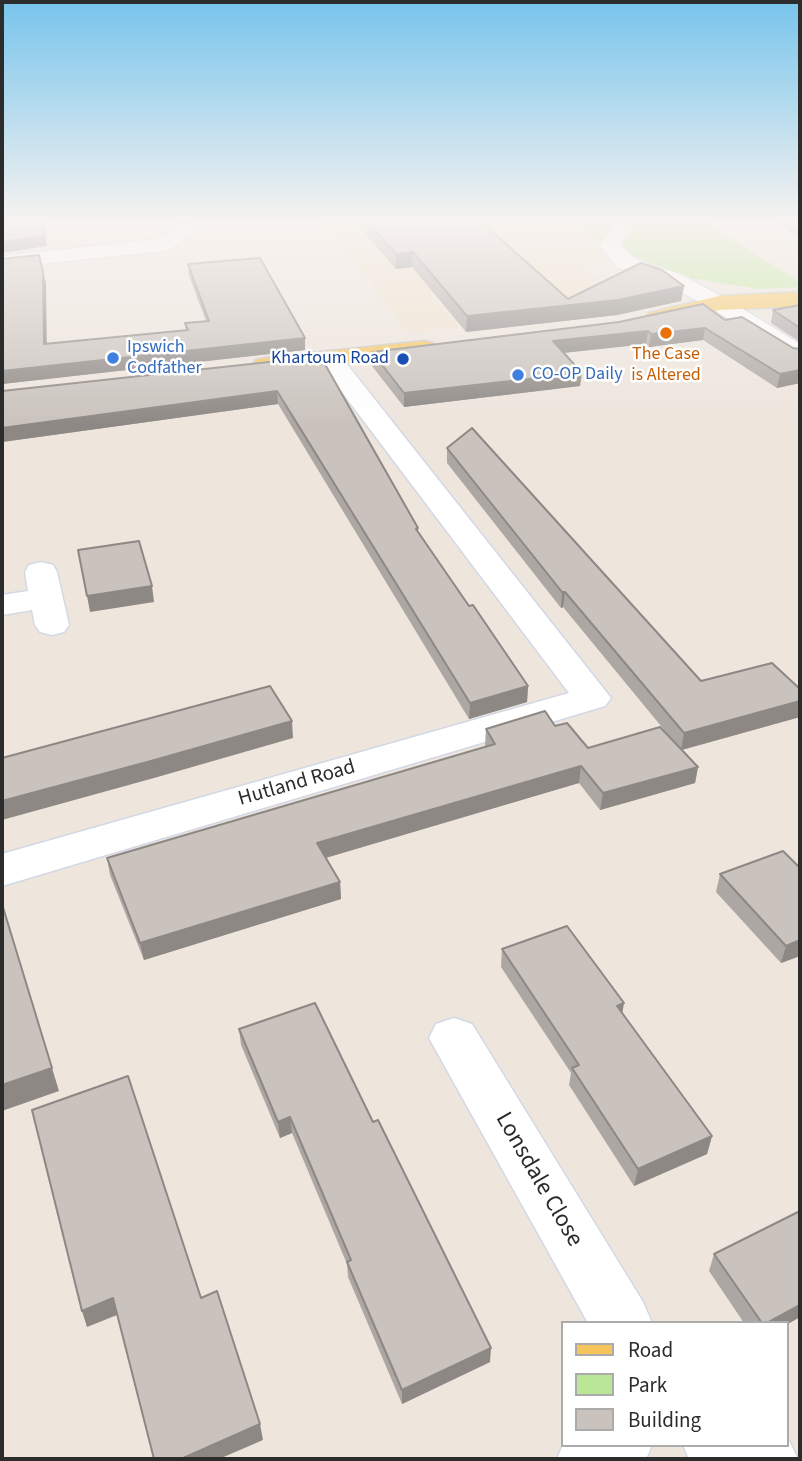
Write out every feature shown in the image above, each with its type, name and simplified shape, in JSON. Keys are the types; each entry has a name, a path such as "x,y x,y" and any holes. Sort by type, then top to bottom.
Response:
{"main road":[{"path":"630,323 719,303 800,299"},
{"path":"246,367 451,345"}],"street":[{"path":"694,289 800,354"},
{"name":"Hutland Road","path":"2,870 592,698 329,358"},
{"path":"2,605 46,598"},
{"name":"Lonsdale Close","path":"454,1038 621,1321"},
{"path":"590,1459 615,1447"},
{"path":"723,1447 765,1459"}],"shaded area":[{"path":"375,289 473,289 430,294 458,327 408,332"},
{"path":"543,289 611,289 629,305 566,312"}],"building":[{"path":"2,289 43,289 44,344 188,330 185,323 209,321 197,289 278,289 305,338 2,371"},
{"path":"444,289 557,289 568,299 588,289 669,289 618,300 467,316"},
{"path":"703,304 725,320 742,317 793,348 800,349 800,370 780,374 705,328 651,334 648,331 553,341 582,373 404,393 372,352 619,322"},
{"path":"800,305 800,328 773,310"},
{"path":"315,357 317,360 322,359 418,528 416,529 469,606 473,605 528,686 470,703 277,391 2,428 2,391"},
{"path":"472,428 701,681 772,663 800,689 800,701 684,733 565,592 562,592 447,448"},
{"path":"139,541 152,586 87,596 78,550"},
{"path":"270,686 292,721 2,801 2,758"},
{"path":"545,711 555,726 567,723 588,748 660,727 698,767 603,793 581,766 317,843 340,882 140,943 107,858 495,744 486,729"},
{"path":"783,851 800,868 800,940 786,946 720,874"},
{"path":"2,904 52,1068 2,1085"},
{"path":"567,926 624,1003 617,1006 712,1136 638,1169 572,1068 579,1065 502,949"},
{"path":"315,1003 373,1122 378,1120 491,1348 402,1390 347,1262 351,1260 290,1117 278,1122 239,1029"},
{"path":"128,1076 201,1298 217,1291 260,1424 181,1459 154,1459 113,1298 82,1311 32,1110"},
{"path":"800,1211 800,1305 771,1321 761,1321 714,1254"}],"place":[{"name":"The Case is Altered","path":"666,333"},
{"name":"Ipswich Codfather","path":"113,358"},
{"name":"Khartoum Road","path":"403,359"},
{"name":"CO-OP Daily","path":"518,375"}]}
